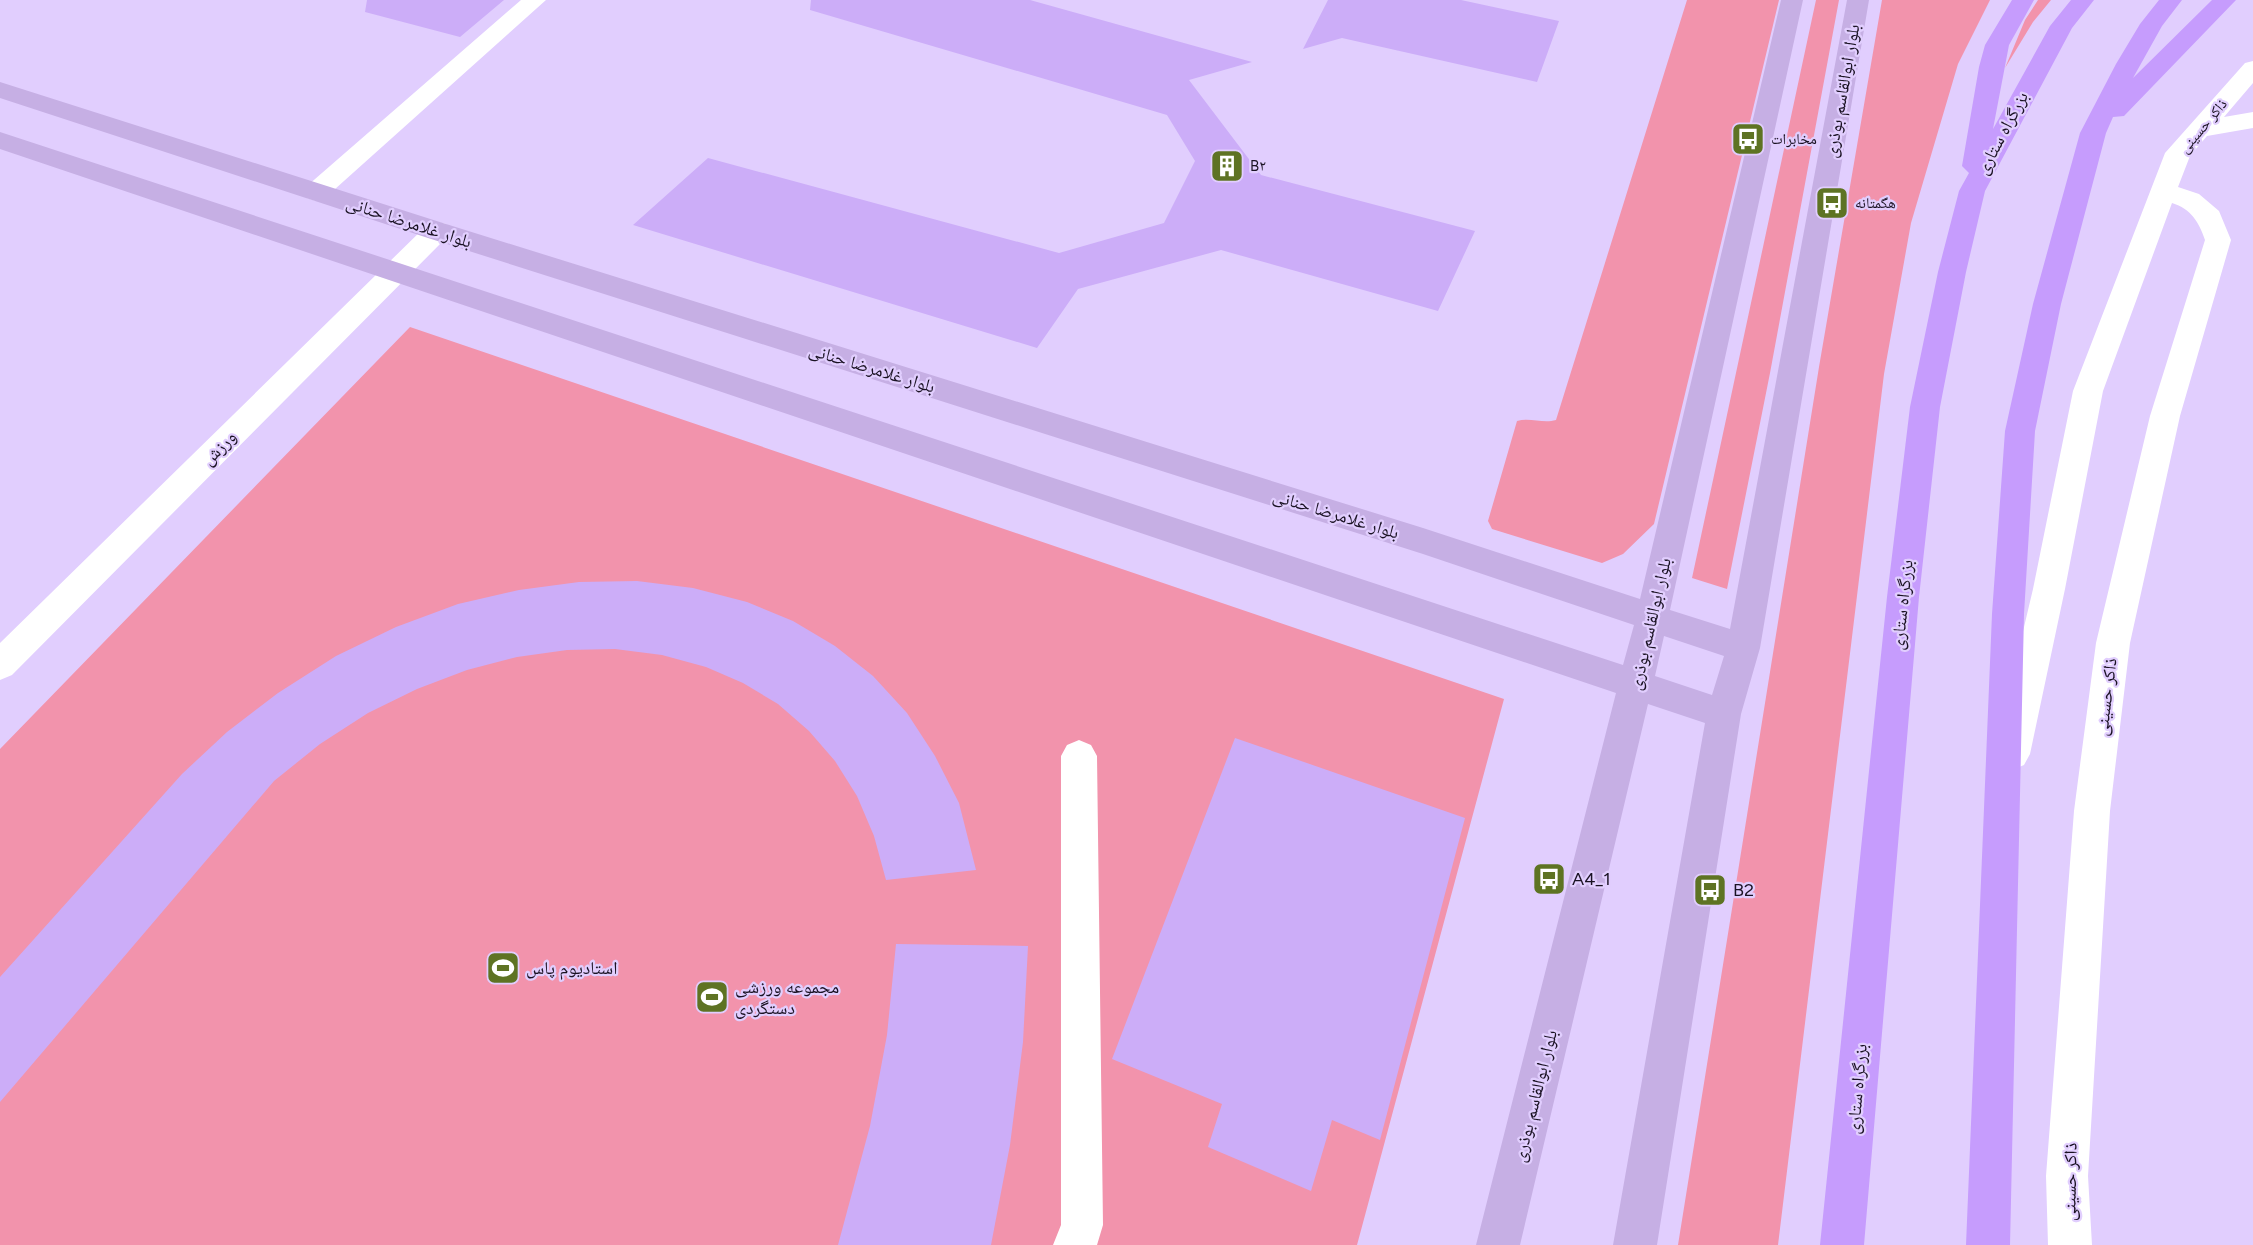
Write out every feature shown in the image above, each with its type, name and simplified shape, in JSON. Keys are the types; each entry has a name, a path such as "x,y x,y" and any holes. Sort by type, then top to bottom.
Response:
{"highway":[{"path":"1971,191 1991,67 1997,45 2023,0"},
{"name":"بزرگراه ستاری","path":"1842,1245 1902,609 1925,407 1971,191 2062,26 2083,0"},
{"path":"1988,1245 2008,614 2020,431 2047,304 2093,133 2128,64 2152,24 2171,0"},
{"path":"2093,133 2225,0"}],"main road":[{"name":"بلوار ابوالقاسم بوذری","path":"1498,1245 1652,618 1792,0"},
{"name":"بلوار ابوالقاسم بوذری","path":"1635,1245 1724,714 1743,648 1858,0"},
{"name":"بلوار غلامرضا حنانی","path":"0,90 437,231 1412,538 1743,648"},
{"path":"0,140 1724,714"}],"street":[{"path":"316,192 534,0"},
{"name":"ذاکر حسینی","path":"2003,795 2049,589 2088,391 2178,153 2253,68"},
{"path":"2199,129 2253,120"},
{"name":"ذاکر حسینی","path":"2070,1245 2067,1176 2092,811 2113,643 2165,416 2218,240 2210,217 2190,201 2164,192"},
{"name":"ورزش","path":"0,665 437,231"},
{"path":"1075,1245 1082,1225 1079,756"}],"shaded area":[{"path":"1687,0 1779,0 1654,524 1623,554 1602,563 1492,529 1488,521 1517,421 1556,420"},
{"path":"1816,0 1839,0 1770,373 1727,589 1692,578"},
{"path":"1882,0 1990,0 1958,64 1911,223 1884,374 1778,1245 1678,1245 1819,367"},
{"path":"2038,0 2051,0 2033,22 2005,68 2025,20"},
{"name":"مجموعه ورزشی دستگردی","path":"410,327 1504,699 1357,1245 0,1245 0,749"}],"building":[{"path":"367,0 504,0 460,37 365,12"},
{"name":"B۲","path":"811,0 1030,0 1252,62 1189,80 1261,175 1475,231 1438,311 1221,250 1078,289 1037,348 633,225 708,158 1059,253 1164,223 1195,161 1167,115 810,10"},
{"path":"1328,0 1461,0 1559,21 1537,82 1342,38 1303,49"},
{"path":"637,581 693,588 747,602 793,621 835,646 873,676 907,713 935,756 959,803 976,870 886,880 874,836 857,796 835,761 809,731 778,704 743,683 706,667 662,655 615,649 567,650 517,657 467,670 417,689 368,713 320,744 274,781 0,1102 0,977 182,774 227,732 278,693 336,656 396,627 458,604 519,590 579,582"},
{"path":"1235,738 1465,818 1380,1140 1332,1120 1311,1191 1208,1147 1222,1104 1112,1059"},
{"path":"896,944 1028,946 1023,1042 1010,1145 991,1245 838,1245 870,1126 887,1035"}],"place":[{"name":"مخابرات","path":"1748,139"},
{"name":"B۲","path":"1227,166"},
{"name":"هگمتانه","path":"1832,203"},
{"name":"A4_1","path":"1549,879"},
{"name":"B2","path":"1710,890"},
{"name":"استادیوم پاس","path":"503,968"},
{"name":"مجموعه ورزشی دستگردی","path":"712,997"}]}
